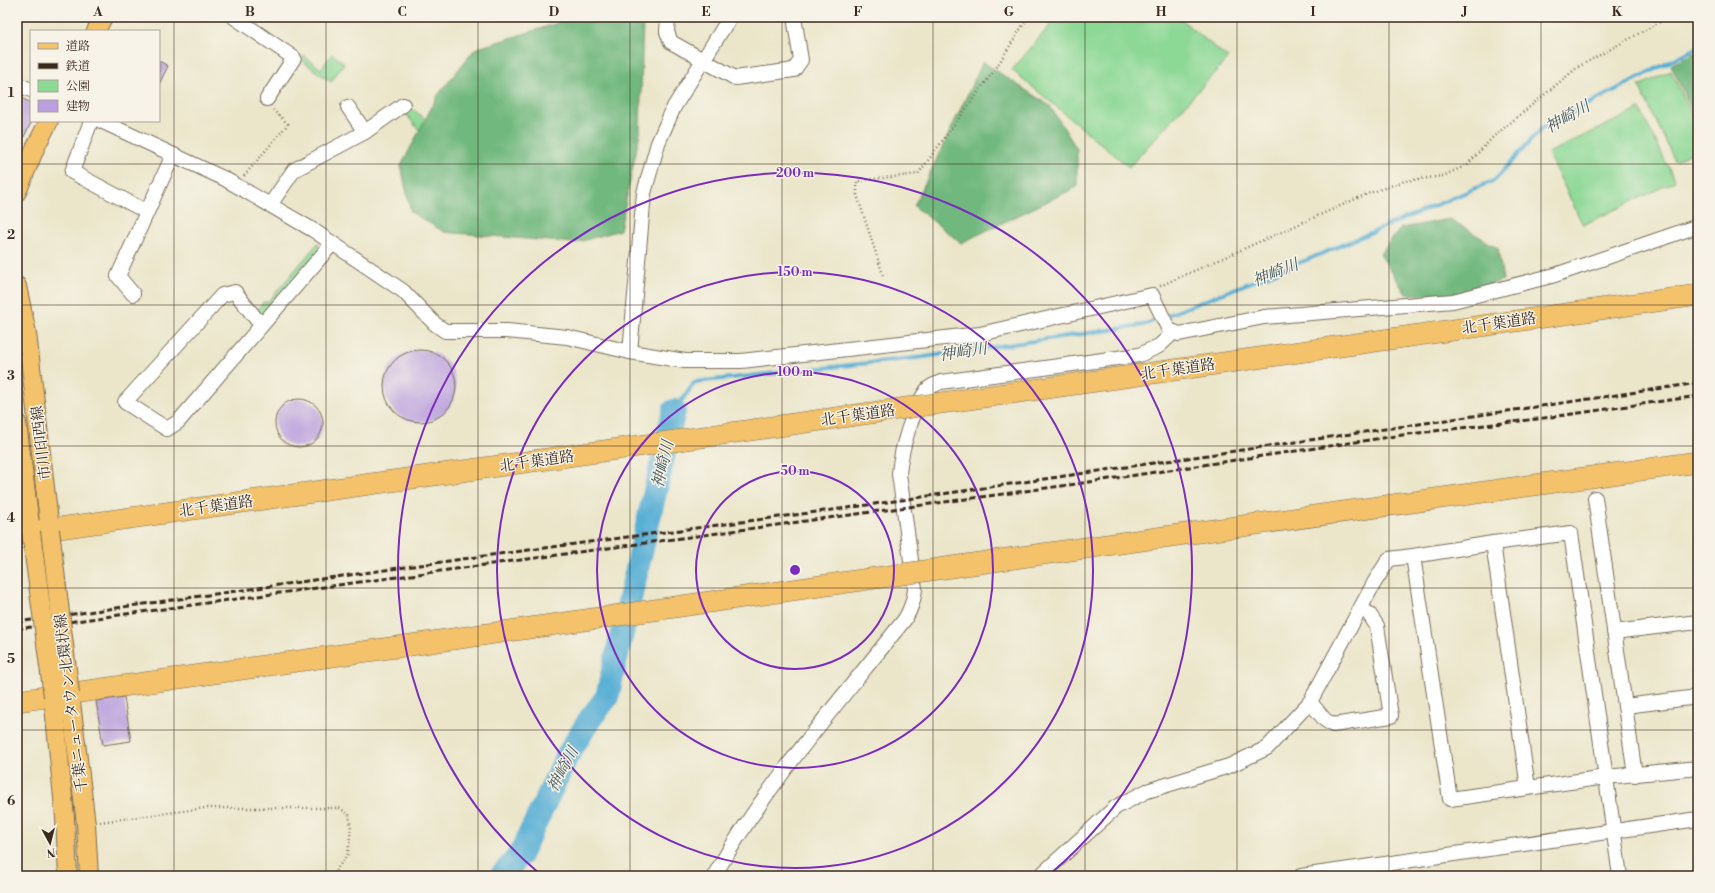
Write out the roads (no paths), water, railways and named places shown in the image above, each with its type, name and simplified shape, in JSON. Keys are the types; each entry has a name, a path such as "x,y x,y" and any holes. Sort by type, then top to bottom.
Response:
{"highway":[{"name":"北千葉道路","path":"33,532 1698,295"},
{"path":"17,702 1014,558 1698,462"}],"main road":[{"path":"96,30 103,17"},
{"path":"17,192 36,146 48,122"},
{"name":"市川印西線","path":"17,286 28,333 33,532"},
{"name":"市川印西線","path":"17,423 33,532"},
{"name":"千葉ニュータウン北環状線","path":"33,532 86,824 89,876"},
{"name":"千葉ニュータウン北環状線","path":"62,695 68,876"}],"street":[{"path":"234,17 294,58 267,99"},
{"path":"668,17 667,32 671,42 735,78 794,70 801,60 794,17"},
{"path":"630,352 644,193 658,143 674,107 730,17"},
{"path":"17,84 30,90"},
{"path":"270,205 294,170 365,132 403,105"},
{"path":"348,107 365,132"},
{"path":"91,122 72,172 147,212"},
{"path":"103,122 173,155 270,205 404,291 434,324 445,331 507,331 567,337 630,352 692,361 741,361 980,334 1152,295 1170,328 1179,334 1264,318 1453,301 1555,275 1698,226"},
{"path":"133,294 118,276 173,155"},
{"path":"261,325 235,292 222,295 125,402 167,428 178,422 332,244"},
{"path":"714,876 742,829 810,738 905,619 912,607 915,598 915,589 899,474 900,462 913,416 928,388 941,382 1139,355 1158,346 1170,328"},
{"path":"1595,498 1635,774"},
{"path":"1040,876 1116,807 1147,791 1229,766 1267,748 1310,702 1389,559 1571,533 1620,876"},
{"path":"1493,543 1528,788"},
{"path":"1413,556 1450,799 1606,777 1698,768"},
{"path":"1310,702 1325,720 1333,725 1391,716 1377,626 1369,614 1361,608"},
{"path":"1614,632 1698,622"},
{"path":"1625,706 1698,697"},
{"path":"1301,876 1698,819"}],"waterway":[{"name":"神崎川","path":"674,411 695,382 924,357 1143,325 1309,259 1495,180 1542,128 1698,47"},
{"name":"神崎川","path":"501,876 520,855 567,756 590,719 607,697 674,411"}],"railway":[{"path":"17,622 484,556 847,508 1698,383"},
{"path":"17,629 1076,484 1409,434 1537,419 1698,396"}]}
